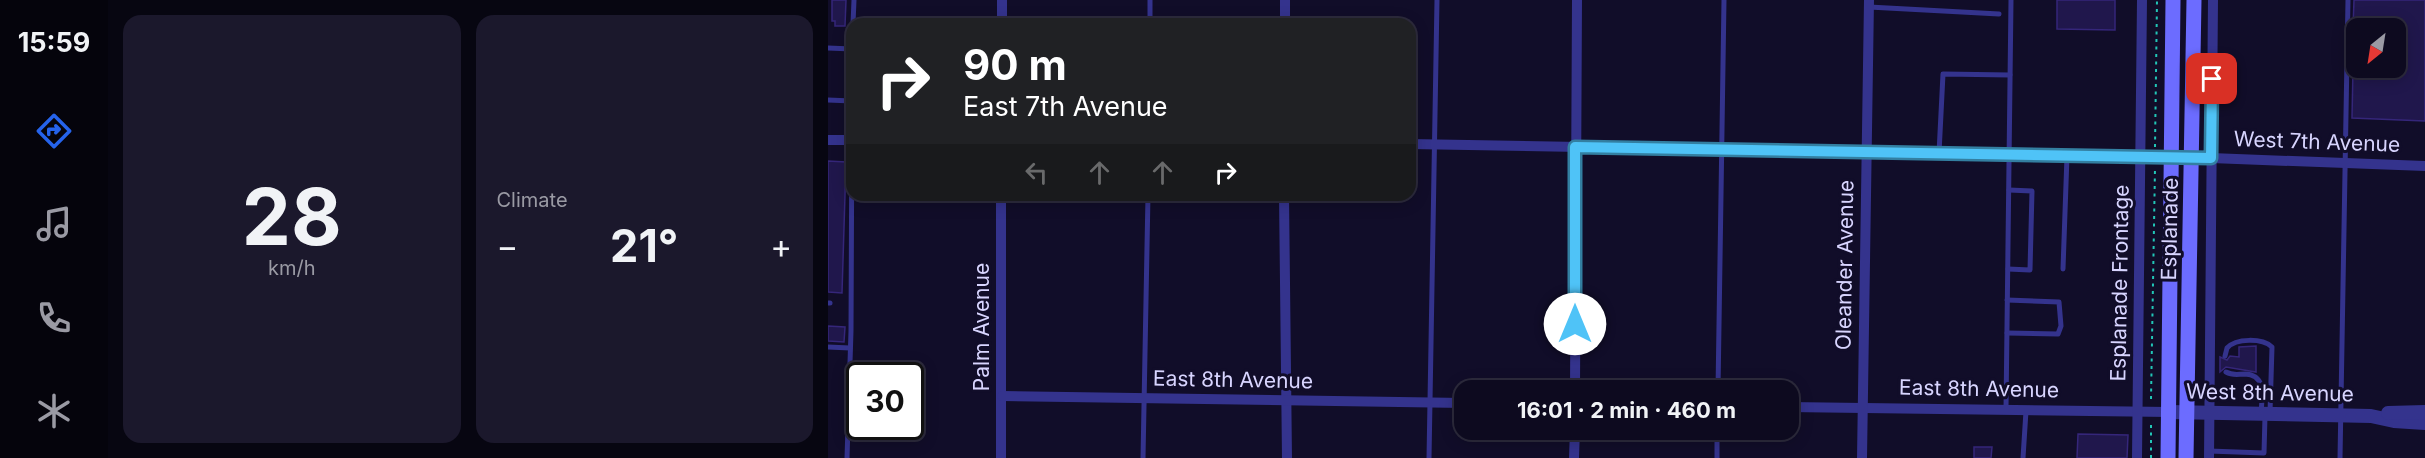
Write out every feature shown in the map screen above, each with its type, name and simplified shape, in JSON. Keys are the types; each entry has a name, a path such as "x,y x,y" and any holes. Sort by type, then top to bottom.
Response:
{"main road":[{"name":"Esplanade","path":"2168,458 2173,0"},
{"name":"Esplanade","path":"2186,458 2194,0"}],"street":[{"path":"1002,0 1002,18"},
{"path":"1285,0 1285,18"},
{"path":"1575,380 1577,0"},
{"name":"Esplanade Frontage","path":"2137,458 2142,0"},
{"path":"2209,455 2213,0"},
{"name":"Oleander Avenue","path":"1862,458 1869,3"},
{"path":"828,140 846,140"},
{"name":"West 7th Avenue","path":"1416,144 2141,158 2193,157 2425,166"},
{"name":"Palm Avenue","path":"1001,201 1001,458"},
{"path":"1284,201 1287,458"},
{"name":"East 8th Avenue","path":"1002,396 1454,403"},
{"name":"East 8th Avenue","path":"1799,407 2169,412"},
{"name":"West 8th Avenue","path":"2169,412 2340,416 2425,412"},
{"name":"West 8th Avenue","path":"2371,416 2394,421 2425,423"},
{"path":"1574,458 1575,440"}],"lane":[{"path":"854,0 854,18"},
{"path":"1150,0 1150,18"},
{"path":"1428,458 1437,0"},
{"path":"1718,380 1724,0"},
{"path":"2006,409 2011,0"},
{"path":"2340,458 2343,163 2348,0"},
{"path":"1869,3 1999,14"},
{"path":"828,48 846,49"},
{"path":"1939,153 1943,74 2010,75"},
{"path":"828,100 846,102"},
{"path":"2063,268 2067,156"},
{"path":"2008,269 2030,270 2032,191 2009,190"},
{"path":"847,458 851,201"},
{"path":"1143,458 1148,201"},
{"path":"2007,300 2059,302 2061,326 2058,333 2007,333"},
{"path":"2209,455 2264,453 2265,414 2272,347 2262,342 2238,341 2227,348 2225,356"},
{"path":"828,347 850,348"},
{"path":"2226,372 2231,375 2255,376 2259,379 2262,384 2265,414"},
{"path":"2024,458 2026,409"},
{"path":"1717,440 1717,458"}],"path":[{"path":"2151,458 2157,0"},
{"path":"2146,396 2157,394"}],"building":[{"path":"832,0 846,0 845,26 835,26 835,21 832,21"},
{"path":"2057,0 2115,0 2115,30 2057,29"},
{"path":"2354,0 2425,0 2425,121 2352,118 2353,78 2406,78 2406,18 2353,18"},
{"path":"828,161 846,162 842,293 828,292"},
{"path":"828,326 845,327 844,342 828,341"},
{"path":"2256,346 2256,372 2226,367 2220,372 2220,357 2227,360 2230,356 2239,357 2239,347"},
{"path":"2078,434 2128,435 2127,458 2077,458"},
{"path":"1974,447 1992,447 1991,458 1974,458"}],"route":[{"path":"1575,324 1575,147 2211,158 2212,79"}]}
